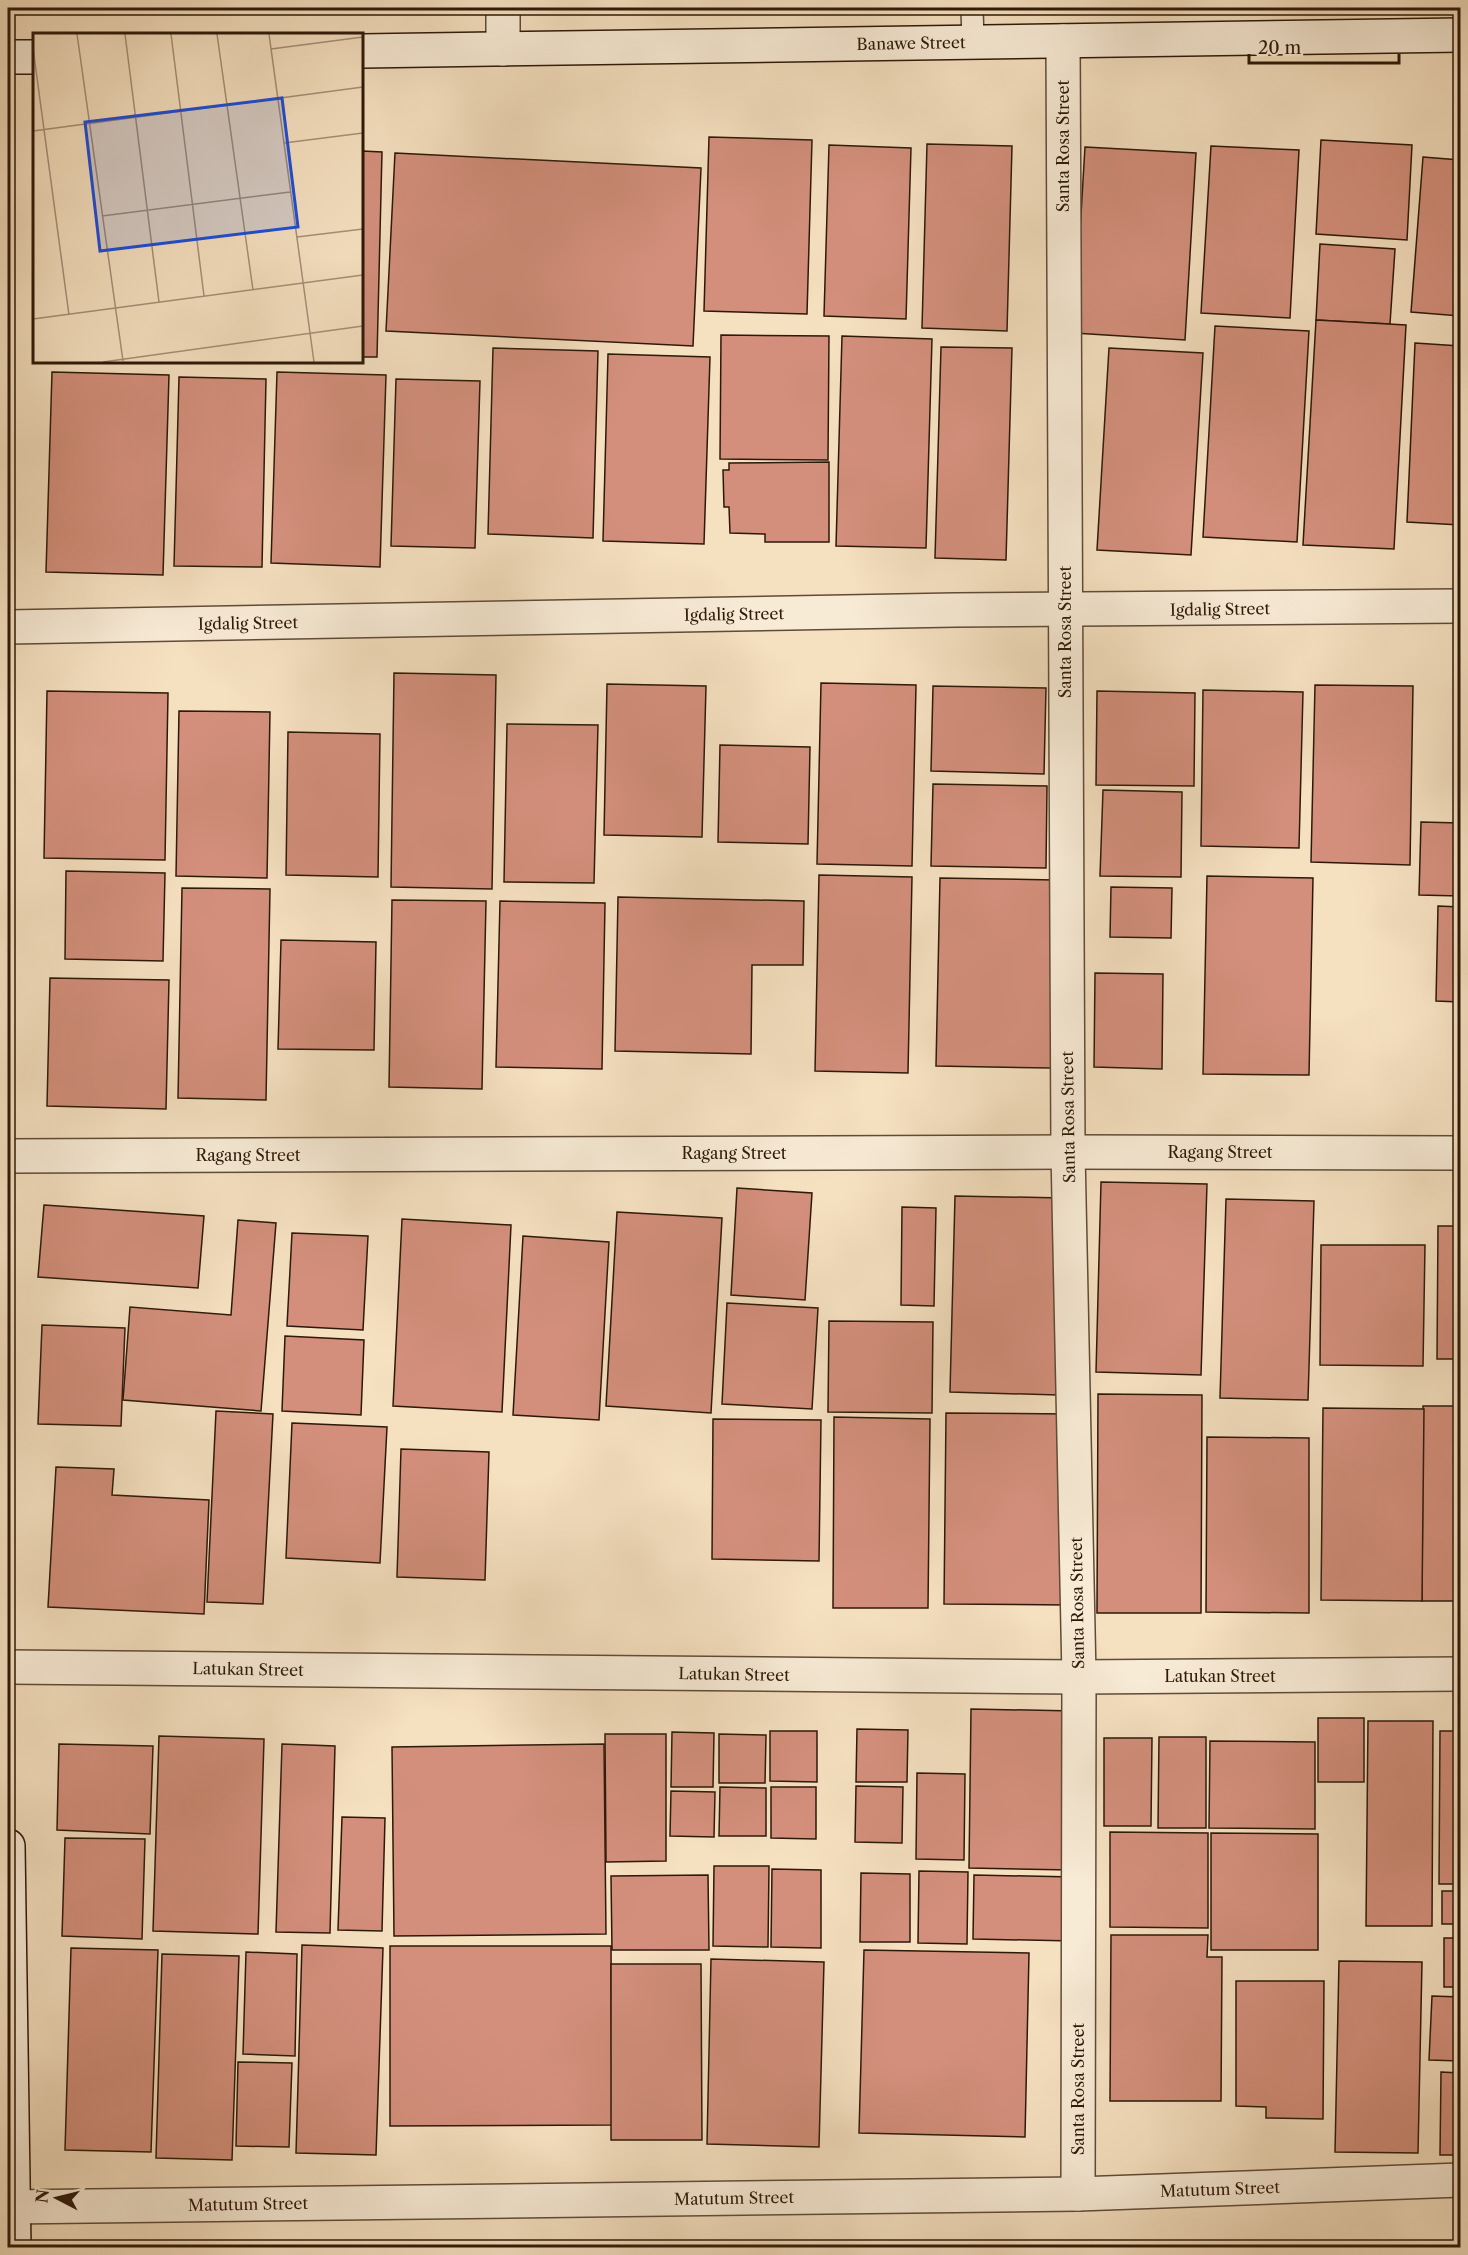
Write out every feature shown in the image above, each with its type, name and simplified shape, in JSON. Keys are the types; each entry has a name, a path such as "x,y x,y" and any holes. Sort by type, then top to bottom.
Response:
{"street":[{"path":"503,8 503,49"},
{"name":"Banawe Street","path":"363,51 1461,35"},
{"name":"Santa Rosa Street","path":"1063,41 1068,1152 1079,1677 1078,2194"},
{"path":"8,57 33,57"},
{"name":"Igdalig Street","path":"8,627 955,610 1065,611 1461,606"},
{"name":"Ragang Street","path":"8,1156 1068,1152 1461,1153"},
{"name":"Latukan Street","path":"8,1666 1079,1677 1461,1674"},
{"path":"8,1846 11,2207 14,2247"},
{"name":"Matutum Street","path":"11,2207 1078,2194 1461,2180"}],"lane":[{"path":"972,8 973,42"}],"building":[{"path":"709,137 812,140 807,314 704,311"},
{"path":"1321,140 1412,145 1407,240 1316,234"},
{"path":"927,144 1012,146 1007,331 922,328"},
{"path":"829,145 911,148 906,319 824,316"},
{"path":"1211,146 1299,150 1290,318 1201,313"},
{"path":"1085,147 1196,153 1185,340 1074,333"},
{"path":"363,151 382,152 377,357 363,357"},
{"path":"395,153 701,168 693,346 386,331"},
{"path":"1423,157 1460,160 1460,316 1411,312"},
{"path":"1320,244 1395,249 1390,324 1316,320"},
{"path":"1316,320 1406,325 1394,549 1303,545"},
{"path":"1215,326 1309,331 1297,542 1203,537"},
{"path":"721,335 829,336 828,460 720,459"},
{"path":"842,336 932,339 926,548 836,546"},
{"path":"1415,343 1460,346 1460,525 1407,522"},
{"path":"941,347 1012,348 1006,560 935,558"},
{"path":"493,348 598,351 593,538 488,534"},
{"path":"1109,348 1203,353 1191,555 1097,550"},
{"path":"608,354 710,357 704,544 603,541"},
{"path":"52,372 169,375 163,575 46,572"},
{"path":"277,372 386,375 380,567 271,563"},
{"path":"179,377 266,379 262,567 174,566"},
{"path":"396,379 480,381 475,548 391,546"},
{"path":"829,462 829,542 765,542 765,534 730,533 729,507 724,507 723,470 729,470 729,463"},
{"path":"394,673 496,675 492,889 391,887"},
{"path":"821,683 916,685 912,866 817,864"},
{"path":"607,684 706,686 702,837 604,835"},
{"path":"1315,685 1413,686 1410,865 1311,862"},
{"path":"933,686 1046,688 1044,774 931,771"},
{"path":"1203,690 1303,692 1299,848 1201,846"},
{"path":"47,691 168,693 165,860 44,858"},
{"path":"1097,691 1195,693 1194,786 1096,785"},
{"path":"179,711 270,712 267,878 176,876"},
{"path":"507,724 598,725 594,883 504,882"},
{"path":"288,732 380,734 378,877 286,875"},
{"path":"720,745 810,747 808,844 718,842"},
{"path":"933,784 1047,786 1046,868 931,866"},
{"path":"1103,790 1182,792 1181,877 1100,876"},
{"path":"1421,822 1460,823 1460,896 1419,895"},
{"path":"66,871 165,873 163,961 65,959"},
{"path":"819,875 912,877 908,1073 815,1071"},
{"path":"1207,876 1313,878 1309,1075 1203,1074"},
{"path":"940,878 1055,880 1051,1068 936,1066"},
{"path":"1111,887 1172,888 1171,938 1110,937"},
{"path":"182,888 270,889 266,1100 178,1098"},
{"path":"618,897 804,901 803,965 752,965 751,1054 615,1051"},
{"path":"392,900 486,901 482,1089 389,1087"},
{"path":"500,901 605,903 602,1069 496,1067"},
{"path":"1438,906 1460,907 1460,1002 1436,1001"},
{"path":"281,940 376,942 374,1050 278,1049"},
{"path":"1095,973 1163,974 1162,1069 1094,1067"},
{"path":"50,978 169,980 166,1109 47,1106"},
{"path":"1101,1182 1207,1184 1201,1375 1096,1372"},
{"path":"737,1188 812,1193 805,1300 731,1295"},
{"path":"955,1196 1064,1198 1058,1395 950,1392"},
{"path":"1226,1199 1314,1201 1308,1400 1220,1398"},
{"path":"44,1205 204,1216 198,1288 38,1277"},
{"path":"902,1207 936,1208 934,1306 901,1305"},
{"path":"617,1212 722,1218 711,1413 606,1406"},
{"path":"402,1219 511,1225 502,1412 393,1406"},
{"path":"238,1220 276,1223 261,1411 123,1400 130,1307 231,1315"},
{"path":"1438,1226 1460,1226 1460,1359 1437,1359"},
{"path":"292,1233 368,1236 363,1330 287,1326"},
{"path":"523,1236 609,1242 599,1420 513,1415"},
{"path":"1321,1245 1425,1245 1423,1366 1320,1365"},
{"path":"727,1303 818,1308 812,1409 722,1404"},
{"path":"829,1321 933,1322 932,1413 828,1412"},
{"path":"42,1325 125,1328 121,1426 38,1424"},
{"path":"285,1336 364,1340 361,1415 282,1411"},
{"path":"1098,1394 1202,1395 1201,1613 1097,1613"},
{"path":"1423,1406 1460,1406 1460,1601 1422,1601"},
{"path":"1323,1408 1424,1409 1422,1601 1321,1600"},
{"path":"216,1411 273,1414 263,1604 207,1602"},
{"path":"946,1413 1070,1414 1068,1605 944,1604"},
{"path":"834,1417 930,1419 928,1608 833,1608"},
{"path":"713,1419 821,1420 819,1561 712,1559"},
{"path":"292,1423 387,1427 380,1563 286,1558"},
{"path":"1207,1437 1309,1438 1309,1613 1206,1612"},
{"path":"401,1449 489,1452 485,1580 397,1577"},
{"path":"56,1467 114,1469 112,1495 209,1500 204,1614 48,1607"},
{"path":"971,1709 1074,1711 1071,1870 969,1868"},
{"path":"1318,1718 1364,1718 1364,1782 1318,1782"},
{"path":"1368,1721 1433,1721 1432,1926 1366,1926"},
{"path":"857,1729 908,1730 907,1782 856,1782"},
{"path":"770,1731 817,1731 817,1782 770,1781"},
{"path":"1440,1731 1460,1731 1460,1884 1439,1884"},
{"path":"672,1732 714,1733 713,1787 671,1787"},
{"path":"605,1734 666,1734 666,1861 606,1862"},
{"path":"719,1734 766,1735 765,1783 719,1783"},
{"path":"159,1736 264,1739 258,1934 153,1931"},
{"path":"1159,1737 1206,1737 1206,1828 1158,1828"},
{"path":"1104,1738 1152,1738 1151,1826 1104,1826"},
{"path":"1210,1741 1315,1742 1315,1829 1209,1828"},
{"path":"59,1744 153,1746 150,1834 57,1830"},
{"path":"282,1744 335,1746 330,1933 276,1932"},
{"path":"604,1744 606,1934 394,1936 392,1747"},
{"path":"917,1773 965,1774 964,1860 916,1859"},
{"path":"856,1786 903,1787 902,1843 855,1842"},
{"path":"720,1787 766,1788 766,1836 719,1836"},
{"path":"771,1787 816,1787 816,1839 771,1838"},
{"path":"671,1791 715,1792 714,1837 670,1836"},
{"path":"342,1817 385,1818 382,1931 338,1930"},
{"path":"1110,1832 1208,1833 1208,1928 1110,1927"},
{"path":"1211,1833 1318,1834 1318,1950 1211,1950"},
{"path":"65,1838 145,1839 142,1939 62,1936"},
{"path":"714,1866 769,1866 768,1947 713,1946"},
{"path":"772,1869 821,1870 821,1948 771,1947"},
{"path":"919,1871 968,1872 967,1944 918,1943"},
{"path":"861,1873 910,1874 910,1942 860,1942"},
{"path":"708,1875 709,1950 612,1950 611,1876"},
{"path":"974,1875 1074,1877 1073,1941 973,1939"},
{"path":"1442,1891 1460,1891 1460,1924 1442,1924"},
{"path":"1111,1935 1208,1935 1207,1957 1222,1957 1221,2101 1110,2101"},
{"path":"1444,1938 1460,1938 1460,1987 1444,1987"},
{"path":"302,1945 383,1948 376,2155 296,2153"},
{"path":"390,1946 611,1946 612,2125 390,2126"},
{"path":"71,1948 158,1950 151,2152 65,2150"},
{"path":"864,1950 1029,1953 1025,2137 859,2133"},
{"path":"246,1952 297,1954 295,2056 243,2054"},
{"path":"162,1954 239,1956 232,2160 156,2158"},
{"path":"711,1959 824,1962 819,2147 707,2144"},
{"path":"1339,1961 1422,1962 1418,2153 1335,2152"},
{"path":"611,1964 701,1964 702,2140 611,2140"},
{"path":"1236,1981 1324,1981 1323,2119 1266,2118 1266,2107 1236,2106"},
{"path":"1432,1996 1460,1997 1460,2061 1429,2060"},
{"path":"238,2062 292,2063 289,2147 236,2146"},
{"path":"1441,2072 1460,2073 1460,2155 1440,2155"}]}
